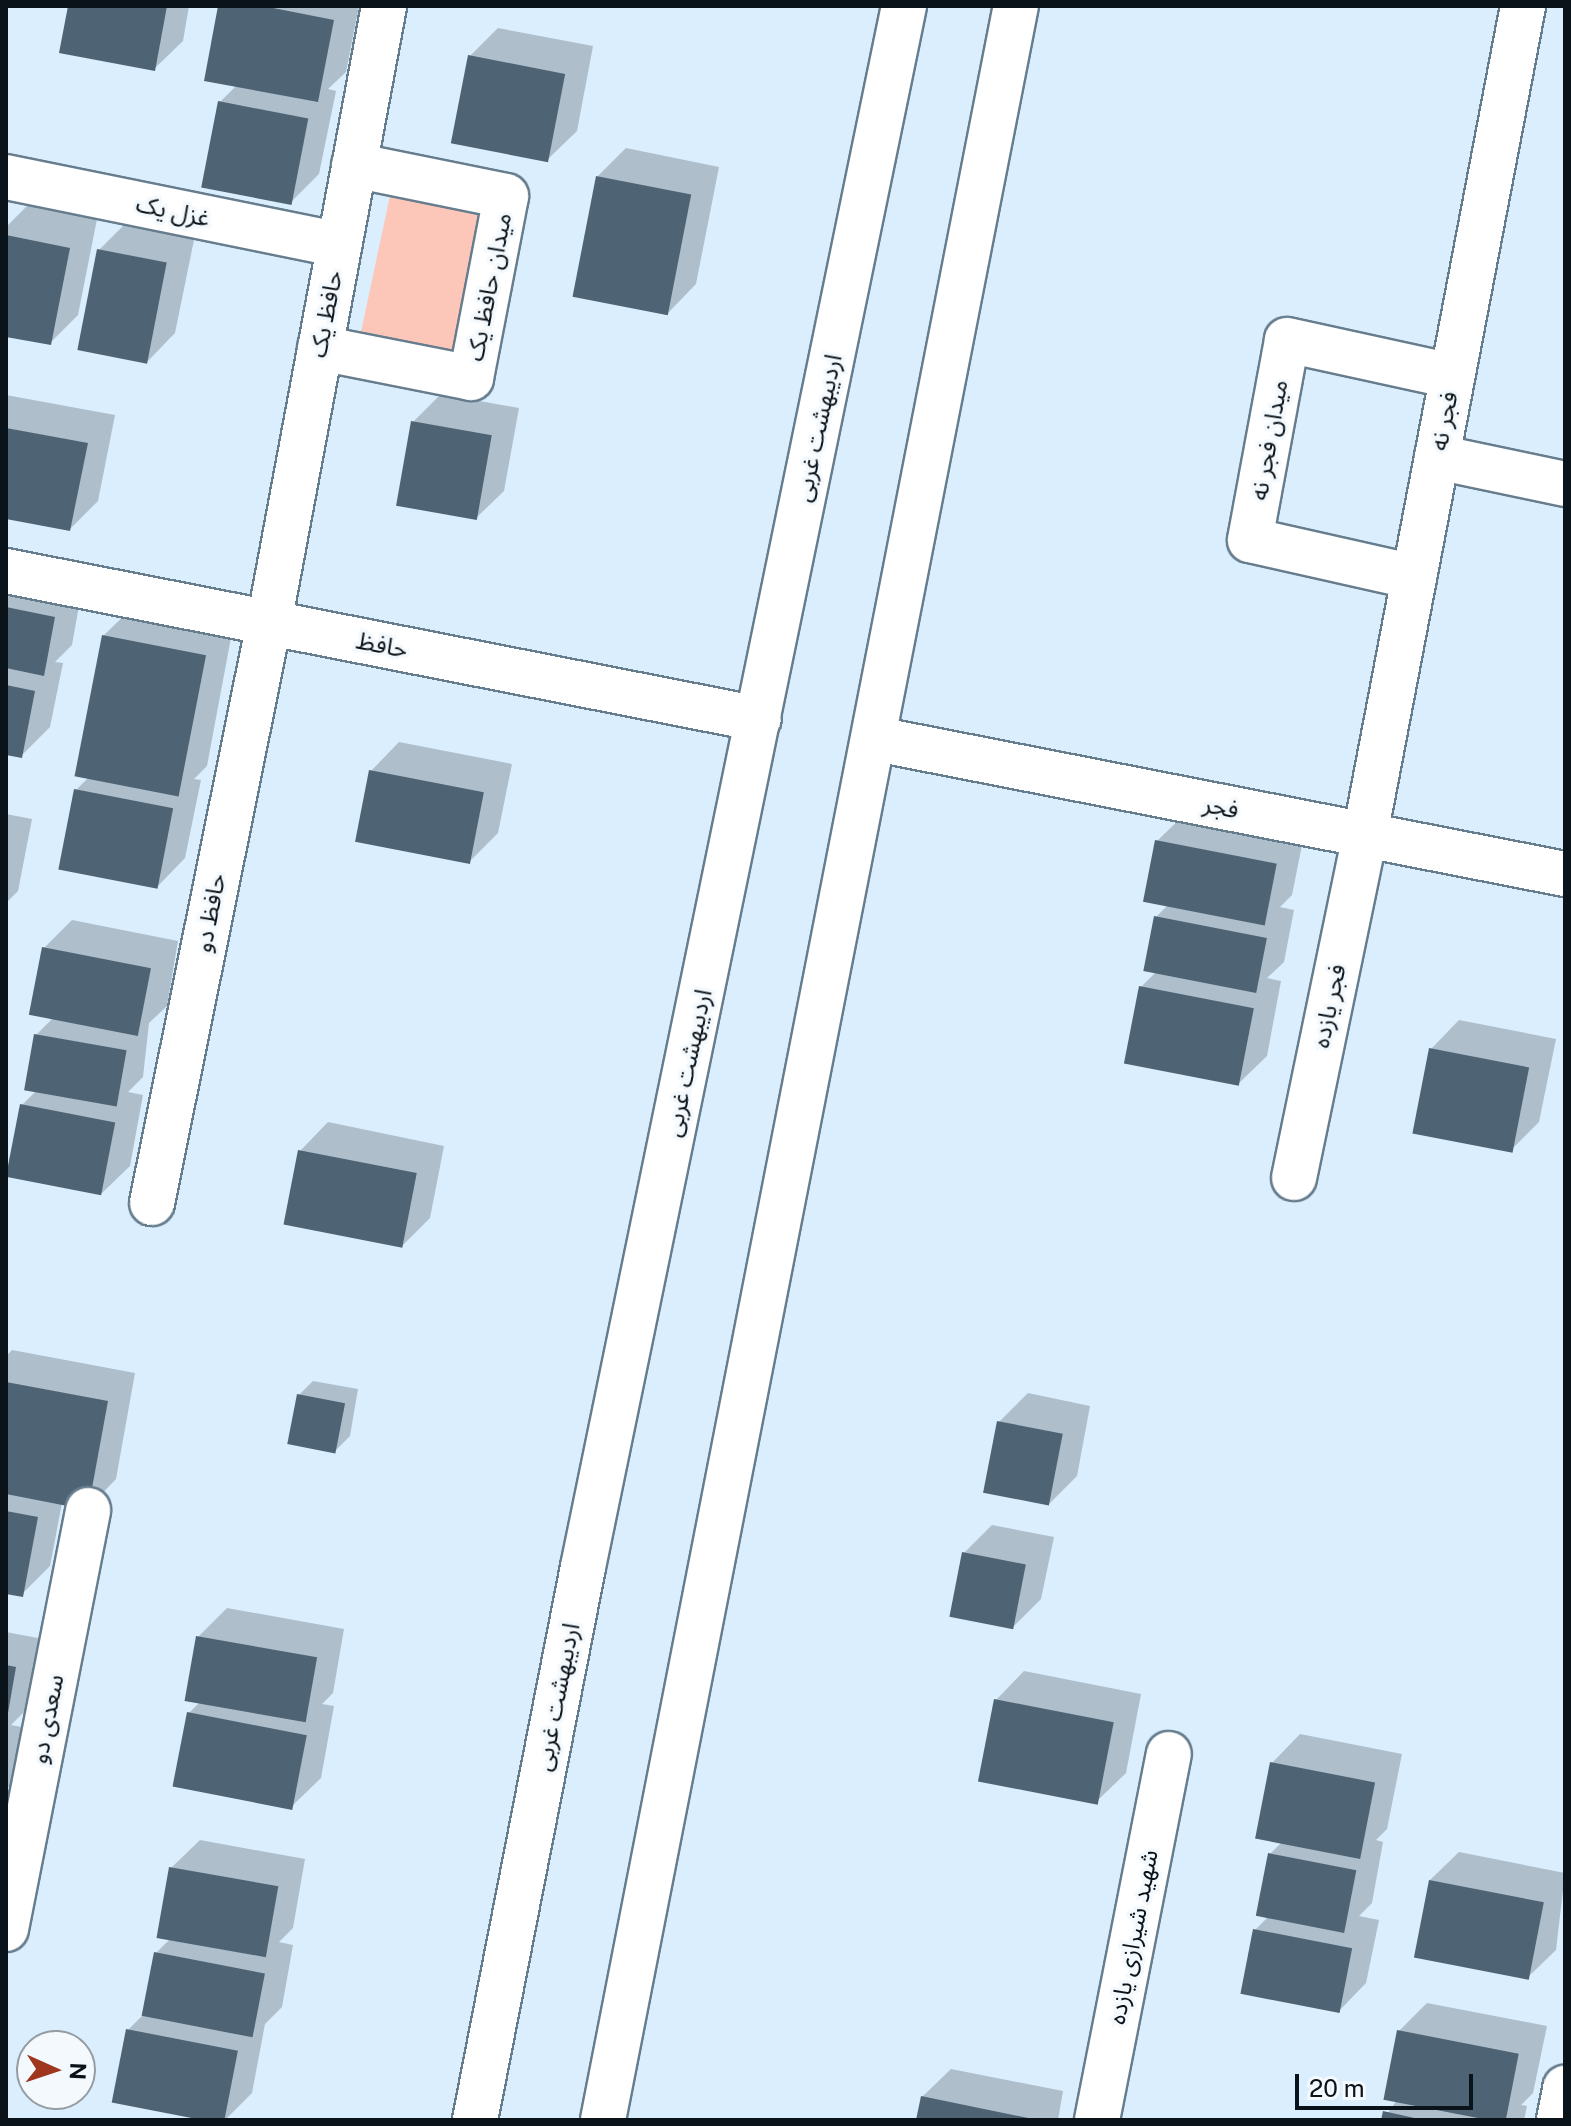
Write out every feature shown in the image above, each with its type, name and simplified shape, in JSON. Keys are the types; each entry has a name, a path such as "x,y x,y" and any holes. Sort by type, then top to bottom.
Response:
{"street":[{"name":"حافظ یک","path":"269,623 384,6"},
{"name":"اردیبهشت غربی","path":"475,2120 904,6"},
{"path":"603,2120 876,739 1016,6"},
{"name":"فجر نه","path":"1365,835 1523,6"},
{"name":"میدان حافظ یک","path":"320,348 471,378 506,196 354,165"},
{"name":"غزل یک","path":"6,177 339,245"},
{"name":"میدان فجر نه","path":"1414,577 1250,540 1287,340 1452,376"},
{"path":"1437,457 1565,484"},
{"name":"حافظ","path":"6,571 759,719"},
{"name":"حافظ دو","path":"152,1203 269,623"},
{"name":"فجر","path":"876,739 1565,874"},
{"name":"فجر یازده","path":"1294,1178 1365,835"},
{"name":"سعدی دو","path":"6,1929 88,1510"},
{"name":"شهید شیرازی یازده","path":"1097,2120 1169,1754"},
{"path":"1559,2120 1565,2088"}],"shaded area":[{"path":"391,191 489,212 458,357 360,336"}],"building":[{"path":"68,6 167,6 155,71 59,53"},
{"path":"218,6 263,6 334,20 318,102 204,81"},
{"path":"468,55 565,74 548,162 451,143"},
{"path":"218,101 308,119 292,205 201,187"},
{"path":"596,176 691,195 668,315 573,297"},
{"path":"6,235 70,248 51,345 6,337"},
{"path":"97,249 167,263 147,364 77,350"},
{"path":"411,421 492,435 477,520 396,506"},
{"path":"6,428 88,443 70,531 6,519"},
{"path":"6,607 55,617 44,676 6,668"},
{"path":"102,635 206,655 179,797 75,776"},
{"path":"6,685 35,691 22,758 6,755"},
{"path":"369,770 484,792 470,864 355,842"},
{"path":"74,789 173,808 157,889 58,869"},
{"path":"1155,840 1277,864 1265,926 1143,902"},
{"path":"1154,916 1267,938 1256,993 1143,971"},
{"path":"42,947 151,968 138,1036 29,1015"},
{"path":"1139,986 1254,1008 1239,1086 1124,1064"},
{"path":"34,1034 127,1050 117,1106 24,1090"},
{"path":"1429,1048 1529,1067 1513,1153 1412,1133"},
{"path":"20,1104 115,1123 101,1195 6,1177"},
{"path":"298,1150 417,1173 402,1248 283,1225"},
{"path":"6,1382 108,1401 88,1510 6,1494"},
{"path":"297,1394 345,1403 335,1453 287,1444"},
{"path":"997,1421 1063,1434 1049,1505 983,1493"},
{"path":"6,1511 38,1517 23,1597 6,1594"},
{"path":"962,1552 1026,1564 1013,1629 949,1617"},
{"path":"196,1636 317,1657 306,1722 185,1701"},
{"path":"6,1665 16,1667 8,1713 6,1712"},
{"path":"994,1699 1114,1722 1098,1805 978,1781"},
{"path":"187,1712 307,1735 292,1810 172,1787"},
{"path":"1270,1762 1375,1782 1360,1859 1255,1839"},
{"path":"1268,1853 1356,1870 1344,1933 1256,1916"},
{"path":"169,1867 278,1886 266,1957 156,1938"},
{"path":"1429,1880 1544,1902 1529,1980 1414,1958"},
{"path":"1253,1929 1352,1948 1340,2013 1240,1994"},
{"path":"154,1952 265,1974 253,2037 142,2016"},
{"path":"126,2029 238,2051 224,2120 201,2120 112,2103"},
{"path":"1397,2030 1519,2054 1506,2120 1488,2120 1383,2100"},
{"path":"921,2096 1033,2119 1033,2120 916,2120"},
{"path":"1383,2111 1419,2119 1419,2120 1381,2120"}]}
